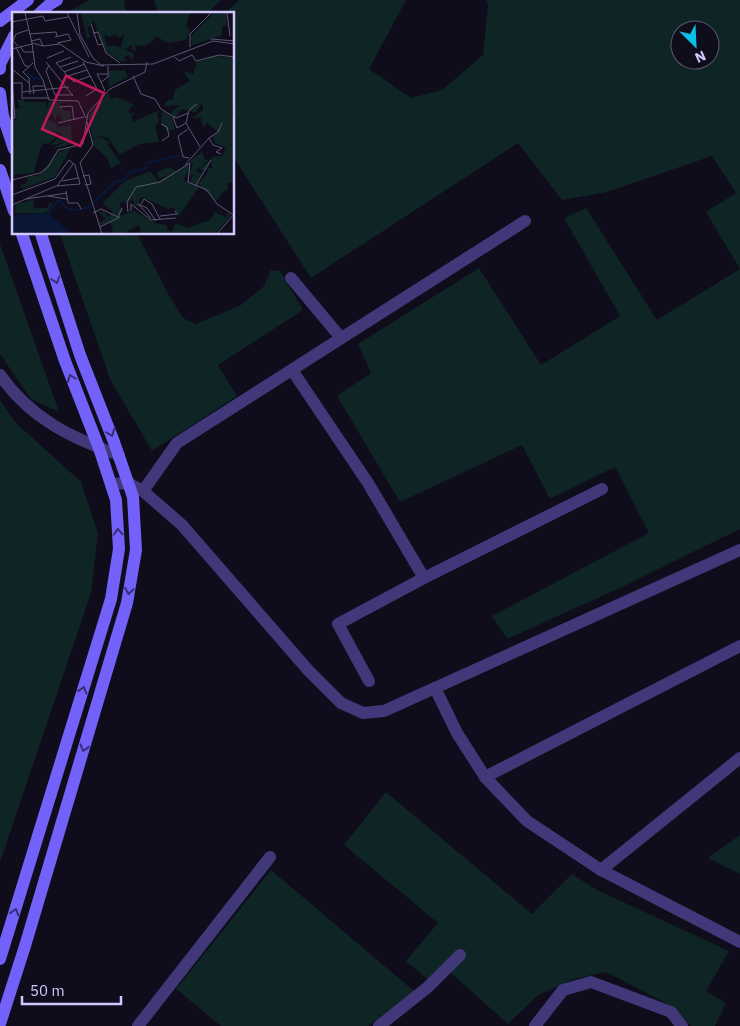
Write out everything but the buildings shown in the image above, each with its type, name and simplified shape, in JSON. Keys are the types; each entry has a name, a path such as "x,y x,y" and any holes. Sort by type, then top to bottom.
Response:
{"main road":[{"path":"0,21 28,0"},
{"path":"41,12 57,0"},
{"path":"0,69 0,64 12,40"},
{"path":"0,93 3,116 12,143"},
{"path":"0,170 12,205"},
{"path":"0,959 111,599 119,549 116,500 99,448 65,361 22,235"},
{"path":"0,1024 26,946 128,603 136,550 133,497 119,455 80,355 41,235"}],"street":[{"path":"143,491 177,443 525,221"},
{"path":"292,278 341,338"},
{"path":"292,370 368,483 424,578"},
{"path":"0,375 10,390 33,412 50,424 99,448 119,455"},
{"path":"111,484 128,483 143,491 182,526 308,670 341,703 363,713 384,711 740,550"},
{"path":"369,681 338,624 424,578 602,489"},
{"path":"485,778 740,646"},
{"path":"435,688 457,733 485,778 527,821 601,870 740,942"},
{"path":"601,870 740,758"},
{"path":"138,1026 270,857"},
{"path":"379,1026 428,987 460,954"},
{"path":"535,1026 563,990 590,982 671,1012 682,1026"}],"green space":[{"path":"89,0 124,0 126,12 68,12"},
{"path":"154,0 221,0 208,12 157,12"},
{"path":"239,0 406,0 369,69 411,98 442,90 483,55 488,5 486,0 740,0 740,269 706,212 736,193 712,156 607,192 562,200 518,143 311,278 235,160 235,12 226,12"},
{"path":"586,208 657,320 740,269 740,529 624,586 507,639 492,616 649,533 615,467 550,499 522,445 400,502 337,396 371,373 358,344 479,268 541,365 620,316 564,218"},
{"path":"60,235 138,235 183,318 196,324 241,305 264,286 271,270 280,271 303,310 218,365 237,396 152,451 110,379"},
{"path":"0,244 59,412 31,399 0,354"},
{"path":"0,400 15,422 81,482 98,533 91,593 0,862"},
{"path":"386,792 532,914 572,874 595,889 729,951 706,991 726,1003 715,1026 691,1026 675,1008 606,972 574,979 538,995 508,1024 451,973 435,985 406,961 438,923 344,845"},
{"path":"740,835 740,874 708,858"},
{"path":"271,870 414,991 368,1026 221,1026 176,989"}]}
